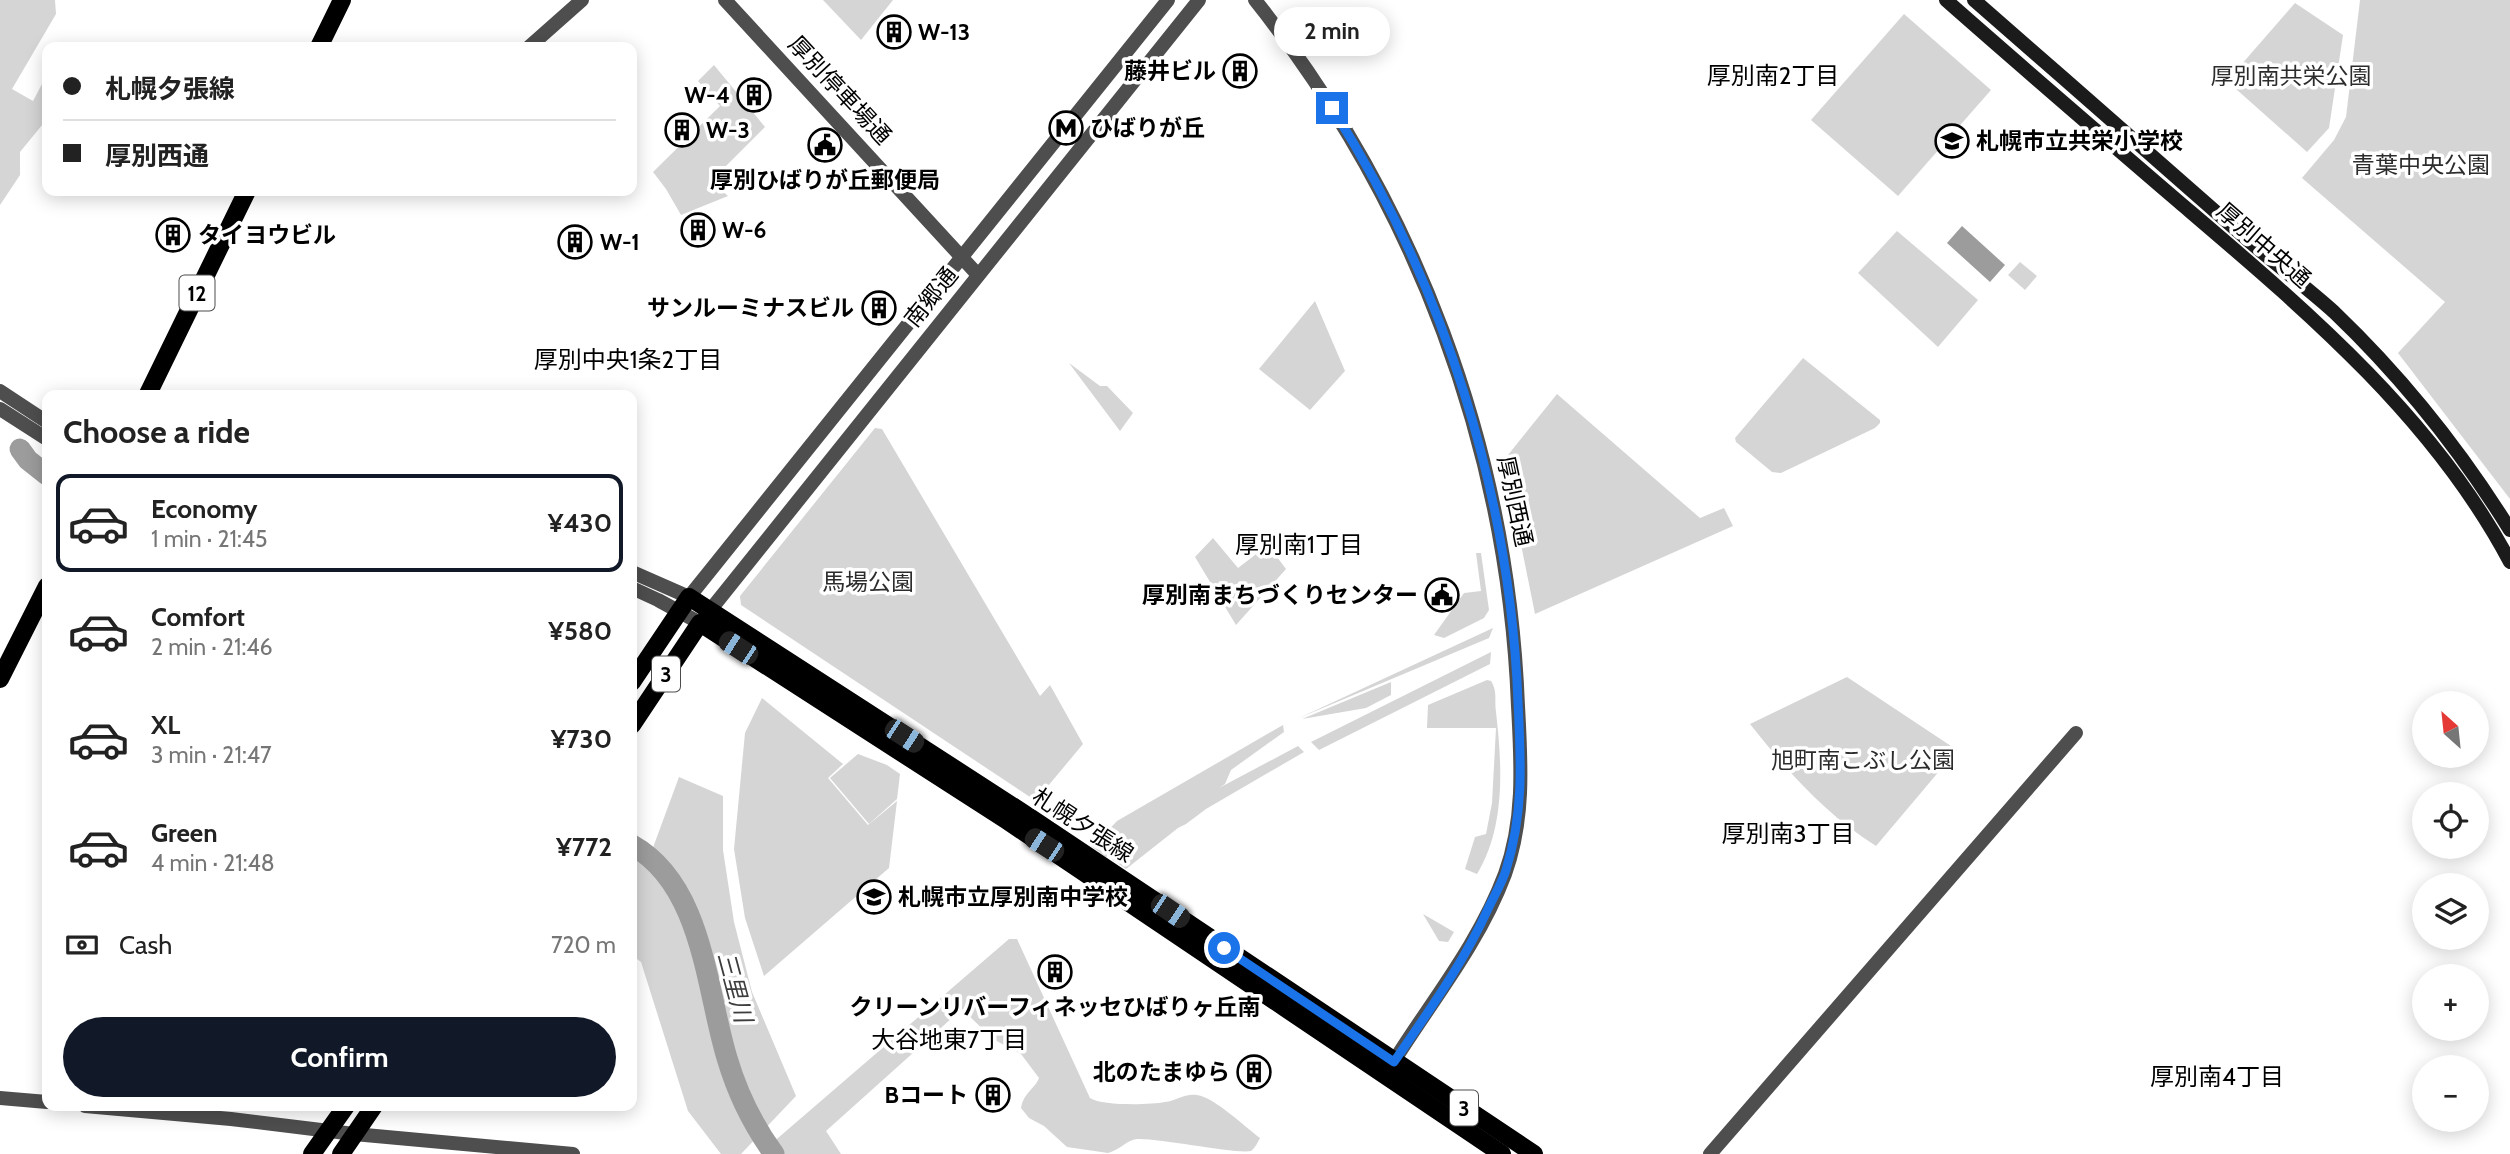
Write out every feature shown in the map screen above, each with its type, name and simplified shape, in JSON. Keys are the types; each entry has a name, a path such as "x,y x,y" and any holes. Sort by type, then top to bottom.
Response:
{"main road":[{"path":"321,42 342,0"},
{"name":"厚別中央通","path":"1946,0 2321,326 2389,395 2442,459 2479,511 2510,562"},
{"name":"厚別中央通","path":"1974,0 2245,238 2333,311 2386,364 2433,421 2490,498 2510,530"},
{"name":"12","path":"150,390 245,196"},
{"path":"0,680 42,596"},
{"name":"札幌夕張線","path":"684,604 1031,818 1390,1069 1502,1154"},
{"name":"3","path":"637,674 684,604"},
{"name":"3","path":"637,718 705,616"},
{"name":"札幌夕張線","path":"1390,1069 1534,1154"},
{"path":"312,1154 343,1111"},
{"path":"341,1154 371,1111"}],"street":[{"path":"535,42 582,0"},
{"name":"厚別停車場通","path":"725,0 978,275"},
{"name":"南郷通","path":"684,604 1168,0"},
{"name":"南郷通","path":"705,616 1199,0"},
{"name":"厚別西通","path":"1255,0 1302,61 1343,125 1399,229 1454,365 1485,462 1504,555 1516,653 1522,771 1518,821 1505,873 1470,948 1390,1069"},
{"path":"0,391 42,419"},
{"path":"0,409 42,436"},
{"path":"637,575 684,604"},
{"path":"637,590 684,604"},
{"path":"1710,1154 2076,733"},
{"path":"0,1098 42,1102"},
{"path":"141,1111 231,1119 354,1135 573,1154"}],"green space":[{"path":"0,0 55,0 56,14 12,89 33,101 42,84 42,125 20,152 20,175 0,205"},
{"path":"823,0 893,0 861,40"},
{"name":"青葉中央公園","path":"2360,0 2510,0 2510,499 2398,353 2445,302 2302,178 2334,140 2346,117"},
{"name":"厚別南共栄公園","path":"2295,3 2343,35 2329,128 2307,152 2227,81"},
{"path":"1904,14 1991,90 1898,196 1811,120"},
{"path":"714,65 765,127 711,181 728,196 681,215 653,172 720,106 698,81"},
{"path":"1897,231 1978,300 1938,347 1858,273"},
{"path":"2020,262 2037,276 2025,290 2008,275"},
{"path":"1315,301 1345,371 1310,410 1259,369"},
{"path":"1803,358 1880,420 1880,423 1875,428 1781,473 1772,472 1736,442 1735,438"},
{"path":"1069,363 1100,386 1107,386 1133,413 1120,431"},
{"path":"1557,394 1700,518 1724,508 1733,526 1535,614 1504,460"},
{"name":"馬場公園","path":"875,428 882,429 1040,696 1050,685 1083,744 1038,798 1033,799 741,605 740,596"},
{"path":"1213,538 1238,568 1268,545 1286,569 1236,625 1195,557"},
{"path":"1476,553 1481,553 1489,610 1484,618 1444,638 1434,635 1464,593 1481,591"},
{"path":"1493,628 1489,638 1299,718"},
{"path":"1491,652 1490,664 1319,750 1311,742"},
{"name":"旭町南こぶし公園","path":"1847,677 1957,750 1876,846 1823,806 1750,724"},
{"path":"1487,680 1491,681 1495,692 1500,795 1493,836 1477,874 1465,869 1475,837 1486,834 1492,803 1496,728 1427,728 1428,705"},
{"path":"1391,682 1391,695 1366,708 1302,719"},
{"path":"762,698 843,764 828,778 868,825 897,801 889,868 764,976 745,918 734,849 745,733"},
{"path":"1283,725 1284,732 1231,770 1225,784 1219,788 1298,746 1304,752 1206,809 1126,869 1110,858 1111,854 1106,857 1091,846 1117,821"},
{"path":"858,754 887,765 900,774 897,799 869,824 830,778"},
{"path":"679,777 723,796 723,850 734,922 752,992 796,1096 741,1154 721,1154 688,1111 641,962 637,959 637,849 651,853"},
{"path":"1423,914 1454,932 1448,942 1439,941"},
{"path":"1009,939 1017,939 1090,1098 1115,1104 1137,1104 1158,1103 1188,1095 1204,1097 1260,1138 1254,1148 1251,1151 1242,1151 1137,1139 1108,1153 1067,1147 1044,1126 1029,1118 1021,1108 1039,1078 1021,1054 993,1039 962,1009 826,1131 841,1154 779,1154 771,1144"}],"shaded area":[{"path":"1962,226 2005,265 1990,282 1947,243"}],"waterway":[{"name":"三里川","path":"20,449 28,460 42,471"},
{"name":"三里川","path":"637,849 656,863 674,885 688,912 731,1071 753,1120 774,1154"}],"place":[{"name":"W-13","path":"894,32"},
{"name":"藤井ビル","path":"1240,71"},
{"name":"W-4","path":"754,95"},
{"name":"ひばりが丘","path":"1066,128"},
{"name":"W-3","path":"682,130"},
{"name":"札幌市立共栄小学校","path":"1952,141"},
{"name":"厚別ひばりが丘郵便局","path":"825,145"},
{"name":"W-6","path":"698,230"},
{"name":"タイヨウビル","path":"173,235"},
{"name":"W-1","path":"575,242"},
{"name":"サンルーミナスビル","path":"879,308"},
{"name":"厚別南まちづくりセンター","path":"1442,595"},
{"name":"札幌市立厚別南中学校","path":"874,897"},
{"name":"クリーンリバーフィネッセひばりヶ丘南","path":"1055,972"},
{"name":"北のたまゆら","path":"1254,1072"},
{"name":"Bコート","path":"993,1095"}],"district":[{"name":"厚別南2丁目","path":"1773,75"},
{"name":"厚別中央1条2丁目","path":"628,359"},
{"name":"厚別南1丁目","path":"1299,544"},
{"name":"厚別南3丁目","path":"1788,833"},
{"name":"大谷地東7丁目","path":"949,1039"},
{"name":"厚別南4丁目","path":"2217,1076"}],"route":[{"path":"1224,948 1394,1062 1470,948 1505,873 1518,821 1522,771 1517,658 1504,555 1485,462 1454,365 1405,239 1378,186 1332,108"}]}
